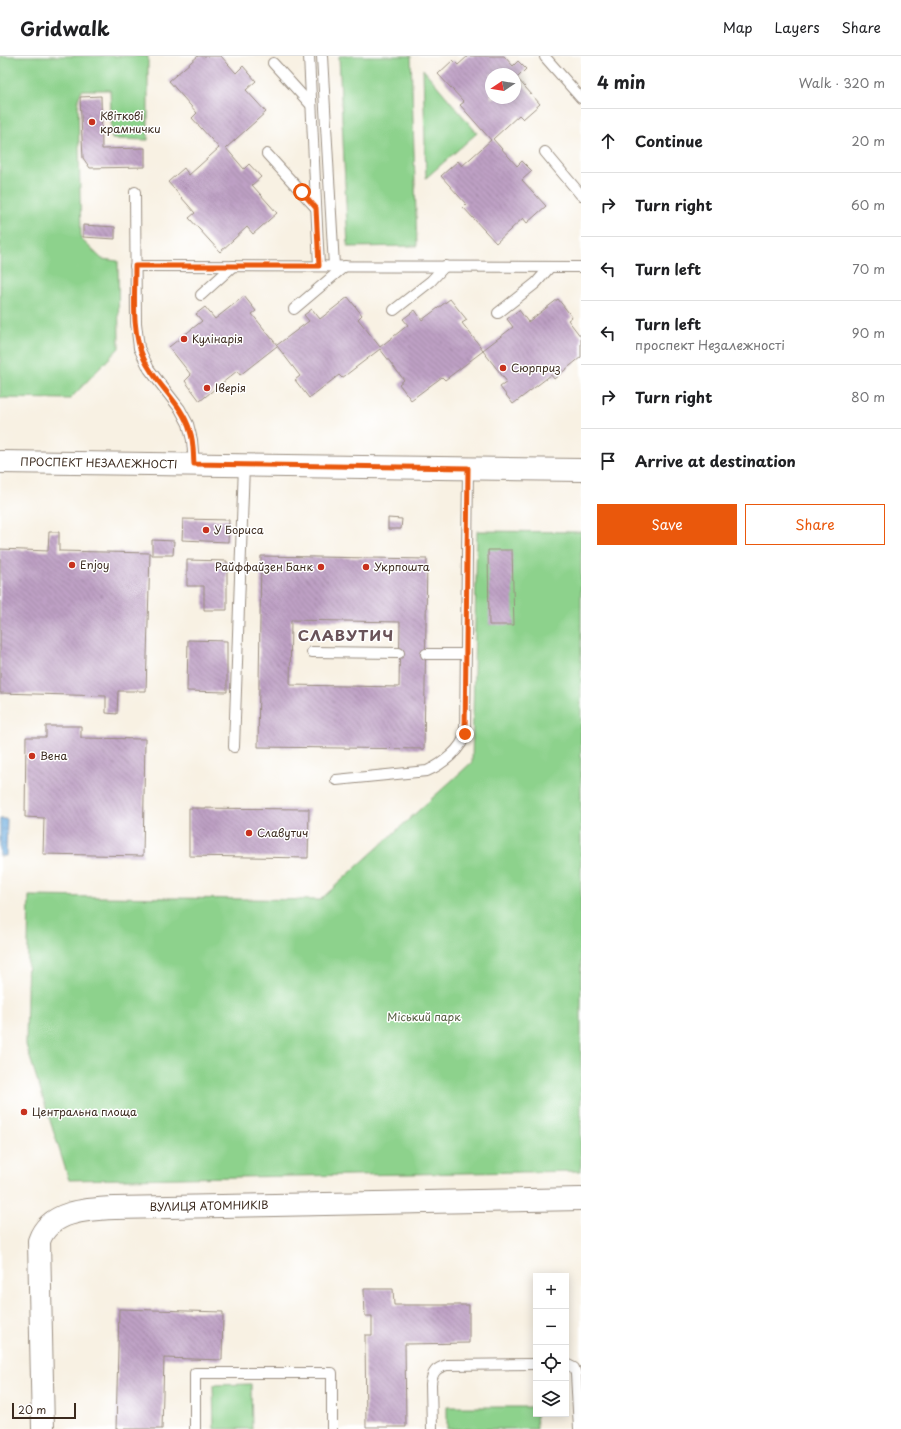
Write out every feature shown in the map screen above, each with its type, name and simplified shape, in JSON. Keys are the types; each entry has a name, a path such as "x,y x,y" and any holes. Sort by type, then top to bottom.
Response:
{"street":[{"name":"ПРОСПЕКТ НЕЗАЛЕЖНОСТІ","path":"0,462 581,470"},
{"name":"ВУЛИЦЯ АТОМНИКІВ","path":"43,1429 39,1241 45,1228 63,1216 84,1210 115,1208 581,1199"}],"lane":[{"path":"309,56 319,266"},
{"path":"322,56 334,266"},
{"path":"545,57 581,98"},
{"path":"273,63 311,105"},
{"path":"545,152 581,194"},
{"path":"267,154 316,208"},
{"path":"135,192 136,323 139,348 149,369 180,409 188,424 192,440 194,464"},
{"path":"135,266 581,267"},
{"path":"201,295 232,266"},
{"path":"294,308 345,266"},
{"path":"394,310 431,281 444,266"},
{"path":"498,313 536,283 550,267"},
{"path":"234,747 244,465"},
{"path":"336,780 427,771 436,766 463,744 465,734 468,468"},
{"path":"312,652 400,653"},
{"path":"426,654 466,654"},
{"path":"432,1429 431,1384 432,1376 435,1370 447,1365 533,1364"},
{"path":"569,1366 574,1368 576,1374 578,1429"},
{"path":"195,1429 195,1373 332,1373 332,1429"}],"green space":[{"path":"0,56 148,56 148,140 112,139 110,90 82,90 78,99 81,239 102,259 118,261 119,348 70,399 0,398"},
{"path":"339,56 411,56 417,246 348,247"},
{"path":"423,69 477,133 426,178"},
{"name":"Міський парк","path":"477,531 581,532 581,1171 69,1180 26,1045 29,896 320,900 472,762"},
{"path":"251,1384 252,1429 214,1429 213,1385"},
{"path":"447,1407 533,1407 533,1417 536,1417 537,1429 447,1429"}],"water":[{"path":"0,819 7,819 6,856 0,856"}],"building":[{"path":"198,56 221,56 236,73 243,66 256,81 246,90 266,112 226,148 244,169 249,164 261,177 252,185 277,213 253,234 247,227 220,252 189,218 195,213 168,182 184,168 189,175 219,148 192,118 197,113 169,81"},
{"path":"468,56 504,56 513,66 518,61 526,69 521,74 521,68 485,68 485,104 521,104 521,83 540,104 523,119 519,115 493,139 517,166 522,161 532,171 522,180 546,206 527,223 523,218 496,243 463,207 466,204 441,176 458,161 462,166 491,140 460,105 464,102 438,74 453,60 458,65"},
{"name":"Квіткові крамнички","path":"101,96 102,149 145,148 145,167 90,168 83,158 80,97"},
{"path":"83,225 115,227 115,239 83,237"},
{"path":"244,296 256,311 252,314 277,345 309,321 304,315 312,309 320,319 348,297 362,315 358,319 380,347 408,325 403,319 415,310 422,320 450,299 467,320 462,323 483,350 513,327 507,319 519,310 528,322 558,299 572,317 568,320 581,337 581,357 554,379 551,375 513,404 500,387 507,382 483,351 445,380 442,377 411,400 399,384 404,380 380,349 342,378 339,375 309,398 295,380 300,376 277,346 240,375 237,371 200,401 185,381 191,375 169,347 202,321 196,314 205,307 215,319"},
{"path":"388,518 402,519 401,529 388,529"},
{"name":"У Бориса","path":"183,519 229,520 228,542 182,540"},
{"path":"49,532 59,532 59,551 150,553 146,691 118,691 117,714 106,713 106,696 0,693 0,549 48,551"},
{"path":"152,540 174,541 173,555 152,555"},
{"path":"488,550 512,550 514,625 489,625"},
{"path":"261,556 427,559 424,749 258,747","holes":["291,620 400,622 399,687 290,685"]},
{"path":"187,560 227,561 227,610 204,610 204,586 187,586"},
{"path":"188,640 227,641 227,692 187,691"},
{"path":"46,726 81,726 81,738 145,739 143,856 43,854 44,818 25,817 26,737 46,737"},
{"name":"Славутич","path":"189,808 309,809 308,858 189,856"},
{"path":"364,1289 393,1289 394,1305 469,1305 469,1343 405,1344 406,1427 366,1427 365,1335 372,1335 372,1316 365,1316"},
{"path":"119,1309 223,1312 222,1360 164,1358 162,1429 116,1429"}],"place":[{"name":"Квіткові крамнички","path":"92,122"},
{"name":"Кулінарія","path":"184,339"},
{"name":"Сюрприз","path":"503,368"},
{"name":"Іверія","path":"207,388"},
{"name":"У Бориса","path":"206,530"},
{"name":"Enjoy","path":"72,565"},
{"name":"Райффайзен Банк","path":"321,567"},
{"name":"Укрпошта","path":"366,567"},
{"name":"Вена","path":"32,756"},
{"name":"Славутич","path":"249,833"},
{"name":"Центральна площа","path":"24,1112"}],"district":[{"name":"СЛАВУТИЧ","path":"346,636"}],"route":[{"path":"302,192 316,208 319,266 135,266 136,323 139,348 149,369 180,409 188,424 191,431 194,464 468,468 465,734"}]}
